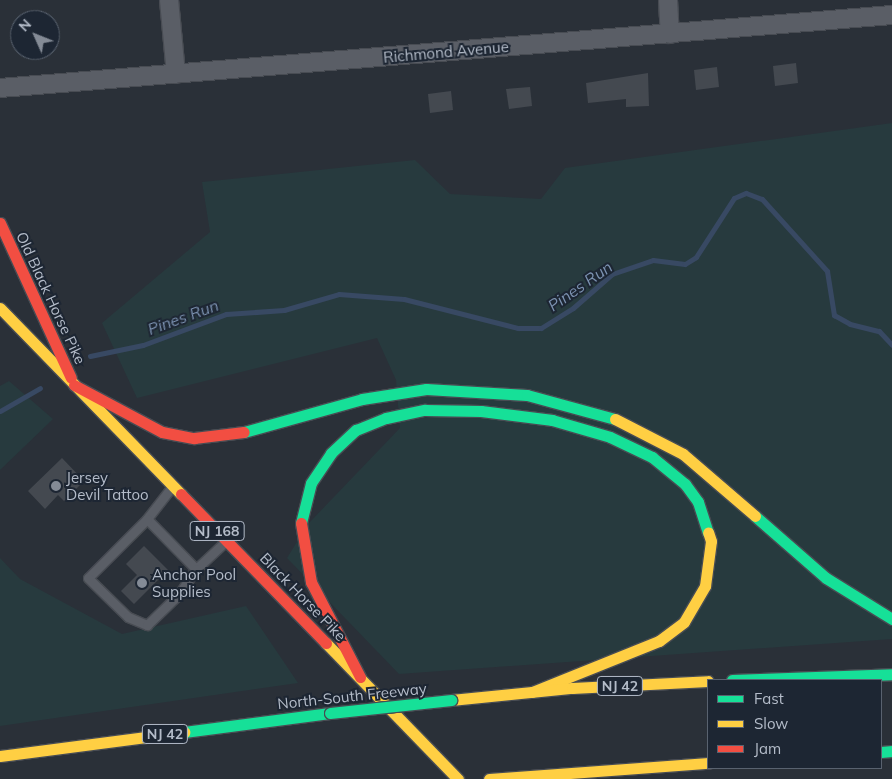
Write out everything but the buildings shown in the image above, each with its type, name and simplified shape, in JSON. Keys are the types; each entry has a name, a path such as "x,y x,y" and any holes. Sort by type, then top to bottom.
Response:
{"main road":[{"name":"Old Black Horse Pike","path":"0,223 74,385"},
{"name":"Black Horse Pike","path":"0,308 458,779"},
{"path":"74,385 162,432 194,438 232,435 362,398 426,389 527,395 582,407 631,425 683,454 826,578 892,619"},
{"path":"360,677 311,582 302,544 301,512 311,484 331,453 356,430 386,418 425,410 481,411 552,420 610,437 652,457 686,484 698,502 711,541 705,586 684,622 659,641 532,692"},
{"path":"759,679 892,674"},
{"name":"North-South Freeway","path":"0,756 330,713 451,700 532,692 707,681"},
{"path":"489,779 707,763"}],"street":[{"path":"169,0 176,74"},
{"path":"668,0 670,34"},
{"name":"Richmond Avenue","path":"0,88 892,15"}],"lane":[{"path":"173,486 147,519 88,578 128,617 147,625 179,594 196,569 227,541"},
{"path":"147,519 196,569"}],"green space":[{"path":"892,123 892,639 399,674 287,558 308,524 400,428 396,380 377,338 137,398 102,323 210,232 202,182 415,160 450,194 541,199 565,168"},
{"path":"9,381 53,419 0,470 0,386"},
{"path":"0,558 20,579 122,634 246,606 298,683 0,726"}],"waterway":[{"name":"Pines Run","path":"90,356 143,345 226,314 284,310 339,294 404,299 518,328 541,328 573,308 612,274 653,260 685,264 696,257 734,198 746,193 762,199 827,271 834,315 850,324 879,331 892,345"},
{"name":"Pines Run","path":"0,411 40,388"}],"traffic: fast":[{"path":"244,432 362,399 426,389 527,395 615,419"},
{"path":"301,523 311,483 331,453 356,430 386,418 425,410 481,411 552,420 610,437 652,457 685,484 698,502 708,532"},
{"path":"755,516 826,578 892,619"},
{"path":"759,679 892,674"},
{"path":"330,713 451,700"},
{"path":"184,732 330,713"},
{"path":"882,752 892,751"}],"traffic: slow":[{"path":"0,308 181,494"},
{"path":"615,419 683,454 755,516"},
{"path":"532,692 659,641 684,622 705,586 711,541 708,532"},
{"path":"326,643 458,779"},
{"path":"451,700 572,688 707,681"},
{"path":"0,756 184,732"},
{"path":"489,779 707,763"}],"traffic: jam":[{"path":"0,223 71,378"},
{"path":"74,385 162,432 194,438 244,432"},
{"path":"181,494 326,643"},
{"path":"301,523 311,582 360,677"}],"place":[{"name":"Jersey Devil Tattoo","path":"56,486"},
{"name":"Anchor Pool Supplies","path":"142,583"}]}
